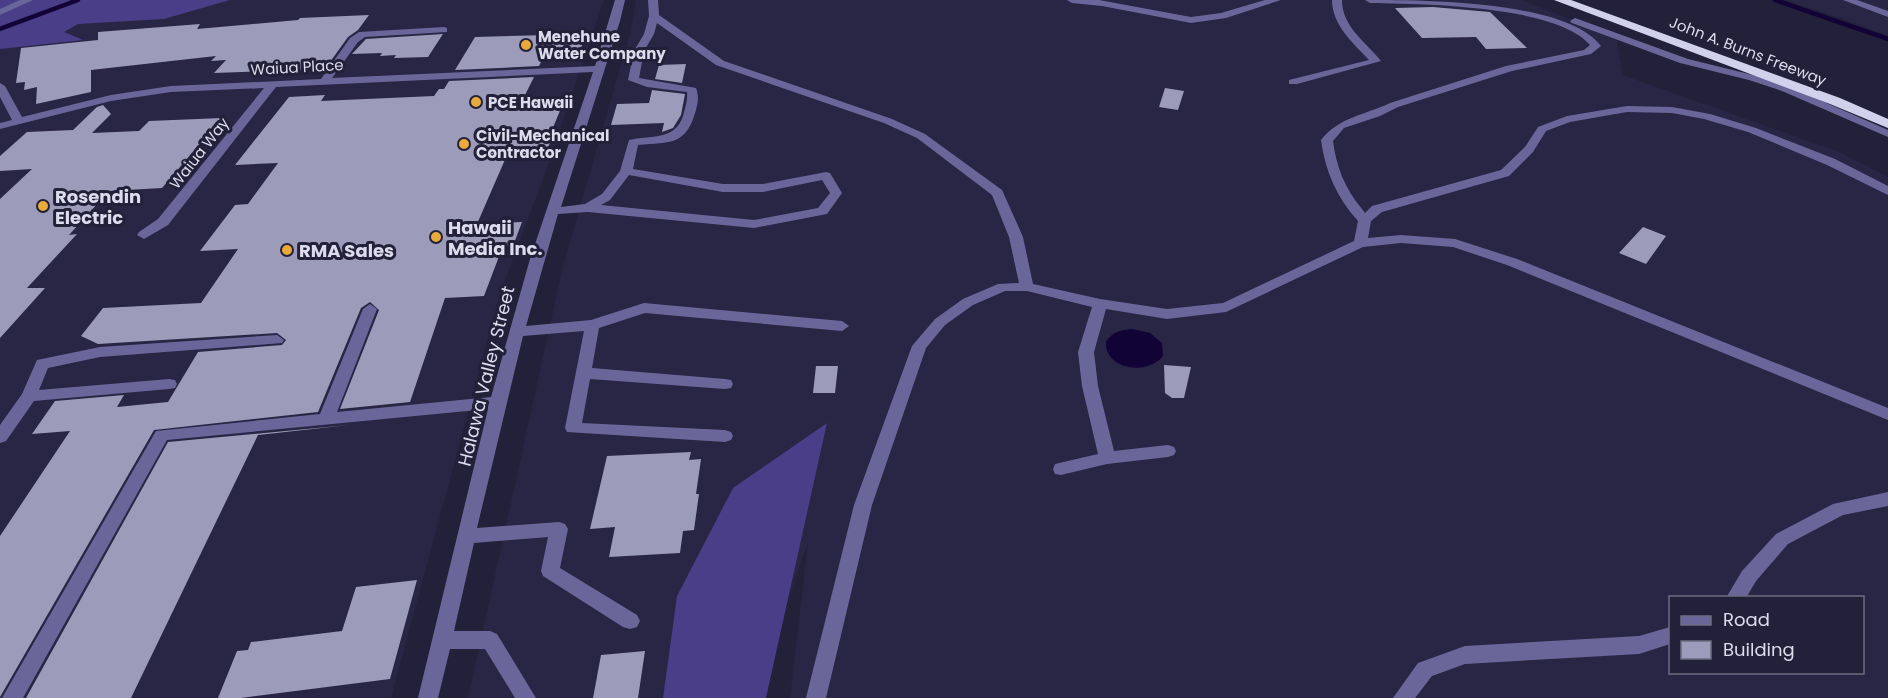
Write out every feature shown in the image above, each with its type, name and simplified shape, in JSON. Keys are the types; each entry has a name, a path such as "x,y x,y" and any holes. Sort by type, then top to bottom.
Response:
{"highway":[{"name":"John A. Burns Freeway","path":"1560,0 1582,3 1756,60 1888,112"},
{"name":"John A. Burns Freeway","path":"1582,3 1888,124"}],"street":[{"path":"0,12 28,0"},
{"name":"Halawa Valley Street","path":"428,698 498,402 537,259 620,0"},
{"path":"588,208 606,197 626,171 633,142 670,138 685,128 693,100 692,90 648,85 633,80 639,51 649,34 654,16 653,0"},
{"path":"1072,0 1091,1 1190,20 1214,19 1249,6 1276,0"},
{"path":"1293,82 1376,61 1339,17 1336,8 1337,0"},
{"path":"1365,220 1353,209 1328,159 1327,140 1340,126 1376,114 1394,105 1510,68 1587,52 1596,46 1591,38 1576,29 1535,15 1492,5 1370,0"},
{"path":"1497,0 1541,8 1684,61 1764,82 1888,134"},
{"path":"1848,0 1888,14"},
{"path":"654,16 720,63 888,121 921,136 998,193 1016,237 1027,287"},
{"path":"325,81 354,40 363,34 444,30"},
{"name":"Waiua Place","path":"0,126 142,93 202,87 599,69"},
{"name":"Waiua Way","path":"144,236 163,222 273,84"},
{"path":"0,86 18,121"},
{"path":"1360,243 1365,220 1377,210 1505,172 1529,149 1542,129 1567,119 1627,109 1672,110 1752,130 1831,162 1888,191"},
{"path":"553,211 588,208 753,224 822,211 836,193 826,176 763,188 723,188 626,171"},
{"path":"816,698 863,505 919,346 940,322 968,302 1003,287 1027,287 1100,304 1167,314 1226,307 1360,243 1401,239 1455,243 1512,262 1888,414"},
{"path":"1100,304 1086,352 1090,386 1107,458"},
{"path":"517,332 592,325 644,308 842,327"},
{"path":"326,419 370,309"},
{"path":"592,325 573,428 725,436"},
{"path":"0,437 29,396 42,364 100,352 277,340"},
{"path":"583,373 725,384"},
{"path":"29,396 169,384"},
{"path":"12,698 162,435 498,402"},
{"path":"1060,469 1107,458 1168,451"},
{"path":"1736,596 1749,576 1782,539 1839,509 1888,500"},
{"path":"466,536 559,529 550,571 630,621"},
{"path":"1403,698 1425,669 1465,655 1640,645 1669,637"},
{"path":"442,640 490,640 526,698"}],"shaded area":[{"path":"0,0 230,0 164,19 78,24 64,32 83,40 0,49"},
{"path":"152,0 604,0 547,168 500,294 391,698 0,698 0,37"},
{"path":"636,0 1521,0 1616,37 1623,75 1839,152 1888,177 1888,698 790,698 808,542 754,698 468,698 563,266 631,30"},
{"path":"1785,0 1888,0 1888,36 1840,18"},
{"path":"1132,329 1150,333 1162,343 1163,356 1148,366 1139,368 1120,364 1113,359 1108,352 1106,342 1117,332"},
{"path":"827,423 766,698 663,698 677,596 733,488"}],"building":[{"path":"1433,7 1490,12 1527,48 1486,49 1476,37 1422,38 1395,8"},
{"path":"369,15 358,30 348,37 325,69 214,73 226,60 211,61 216,56 91,70 91,92 36,104 37,87 24,90 25,82 16,83 21,48 98,40 98,32 200,24 197,29 300,18"},
{"path":"443,34 428,57 394,58 396,55 380,56 382,53 352,54 366,39"},
{"name":"Menehune Water Company","path":"587,34 579,52 568,57 543,58 539,66 455,70 475,37"},
{"path":"686,64 682,83 655,79 659,65"},
{"path":"534,77 521,103 564,101 552,130 555,130 546,153 507,155 477,224 522,222 513,246 503,246 484,296 445,298 410,402 340,409 379,310 370,302 361,308 318,412 154,430 0,697 0,536 70,431 32,434 55,401 124,395 117,407 168,402 198,352 282,345 286,340 277,333 98,344 81,336 103,308 201,303 238,249 200,251 235,205 248,204 278,163 235,165 289,97 325,95 321,101 434,96 439,89 444,89 449,81"},
{"path":"1165,88 1184,91 1178,110 1159,107"},
{"path":"652,90 685,94 681,115 673,128 662,132 664,123 611,125 617,104 649,103"},
{"path":"103,105 111,114 92,133 139,131 149,121 222,118 162,188 109,191 69,235 77,234 27,288 45,288 0,338 0,199 32,169 0,171 0,156 27,132 73,130 97,107"},
{"path":"1643,227 1666,236 1646,264 1619,253"},
{"path":"1164,365 1191,367 1184,398 1172,398 1165,393"},
{"path":"816,366 838,366 835,393 813,393"},
{"path":"349,425 258,435 131,698 26,698 168,442"},
{"path":"691,452 689,460 701,459 696,494 699,494 694,530 683,531 680,553 609,557 615,527 590,529 607,456"},
{"path":"417,580 390,679 241,698 218,698 237,651 248,650 251,642 342,631 356,587"},
{"path":"645,651 638,698 593,698 601,655"}],"waterway":[{"path":"0,29 78,0"},
{"path":"1775,0 1888,39"}],"place":[{"name":"Menehune Water Company","path":"526,45"},
{"name":"PCE Hawaii","path":"476,102"},
{"name":"Civil-Mechanical Contractor","path":"464,144"},
{"name":"Rosendin Electric","path":"43,206"},
{"name":"Hawaii Media Inc.","path":"436,237"},
{"name":"RMA Sales","path":"287,250"}]}
